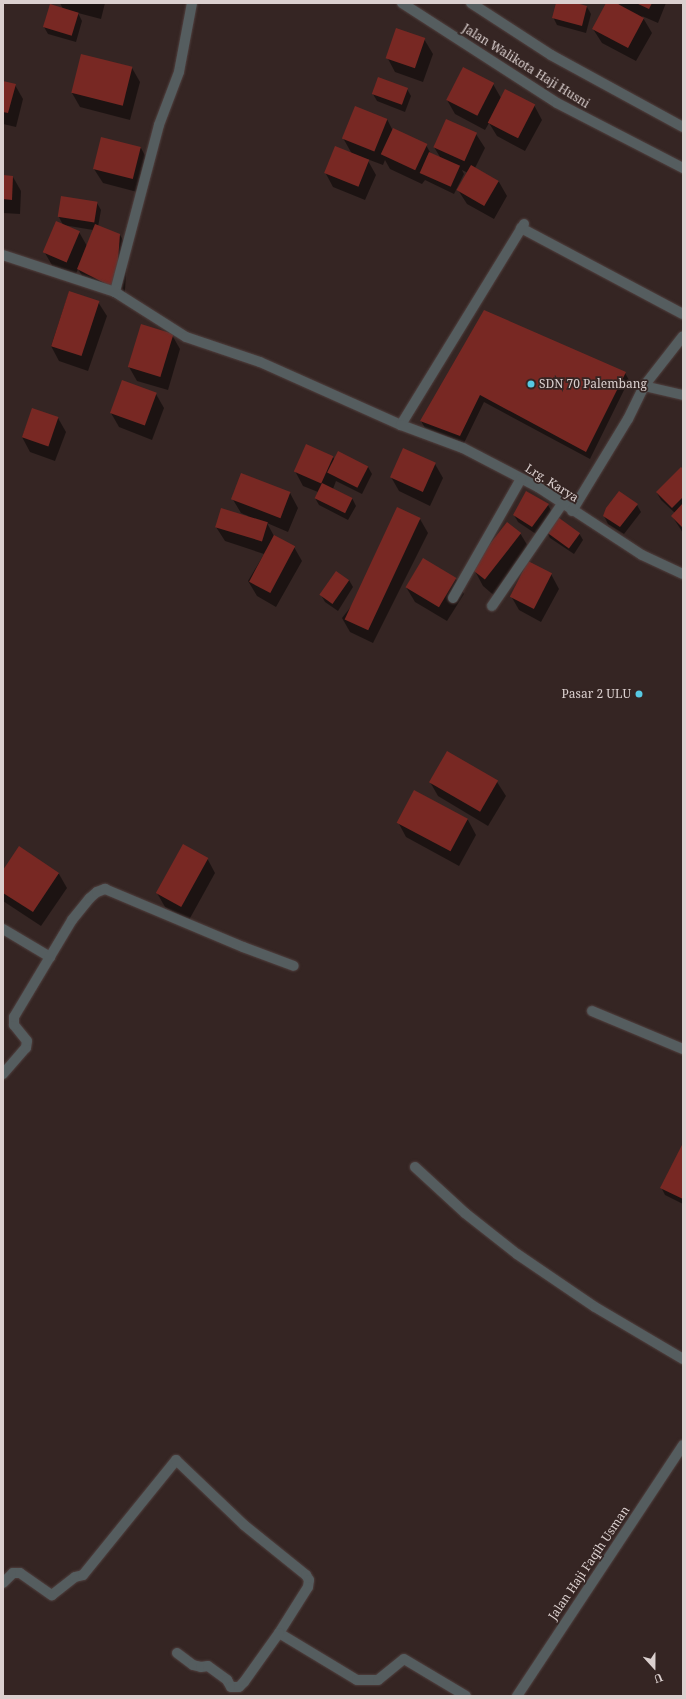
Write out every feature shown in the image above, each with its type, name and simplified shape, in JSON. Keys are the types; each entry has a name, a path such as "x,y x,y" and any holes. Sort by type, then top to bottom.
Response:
{"street":[{"path":"116,292 159,125 179,72 192,3"},
{"name":"Jalan Walikota Haji Husni","path":"402,3 557,103 683,168"},
{"name":"Jalan Walikota Haji Husni","path":"471,3 551,55 683,128"},
{"path":"401,425 523,226 683,314"},
{"name":"Lrg. Karya","path":"3,255 116,292 186,337 260,362 401,425 463,448 538,487 572,511 642,555 683,574"},
{"path":"572,511 628,419 644,386 683,336"},
{"path":"644,386 683,395"},
{"path":"453,598 521,479"},
{"path":"492,606 562,504"},
{"path":"3,1074 26,1048 27,1041 14,1025 14,1017 72,920 90,898 97,892 105,889 243,947 294,966"},
{"path":"3,929 50,957"},
{"path":"592,1011 683,1049"},
{"path":"415,1167 465,1213 517,1254 595,1307 683,1359"},
{"name":"Jalan Haji Faqih Usman","path":"517,1696 683,1445"},
{"path":"3,1583 13,1574 20,1573 52,1595 75,1577 83,1575 176,1460 244,1525 306,1575 309,1580 308,1587 279,1633 239,1687 231,1687 227,1680 208,1666 201,1667 193,1665 177,1653"},
{"path":"279,1633 356,1680 378,1680 404,1659 466,1696"}],"building":[{"path":"556,3 576,3 587,6 582,26 552,18"},
{"path":"606,3 616,3 644,18 628,48 592,29"},
{"path":"636,3 652,3 649,9"},
{"path":"50,4 79,13 72,36 43,27"},
{"path":"396,28 425,38 415,68 386,58"},
{"path":"81,54 132,67 123,106 71,93"},
{"path":"463,67 494,83 477,116 446,100"},
{"path":"378,77 408,88 402,105 372,94"},
{"path":"3,81 16,84 8,113 3,112"},
{"path":"505,89 535,104 518,138 488,123"},
{"path":"355,106 387,119 374,152 342,138"},
{"path":"446,119 477,133 464,161 433,147"},
{"path":"393,128 427,144 415,170 381,154"},
{"path":"101,137 141,147 133,179 93,169"},
{"path":"335,146 369,160 358,187 324,173"},
{"path":"429,152 460,166 451,187 420,173"},
{"path":"471,165 499,181 484,206 456,190"},
{"path":"3,175 13,176 12,200 3,199"},
{"path":"61,196 98,202 94,223 58,217"},
{"path":"56,221 80,231 67,262 43,252"},
{"path":"95,224 120,234 116,289 77,269"},
{"path":"69,291 99,301 82,356 51,346"},
{"name":"SDN 70 Palembang","path":"484,310 626,372 586,452 480,395 460,436 420,421"},
{"path":"141,324 174,334 160,377 128,367"},
{"path":"122,380 157,393 145,426 110,413"},
{"path":"32,408 58,417 48,446 22,437"},
{"path":"306,444 333,456 321,484 294,471"},
{"path":"403,448 436,463 423,492 390,477"},
{"path":"338,451 368,466 357,488 327,472"},
{"path":"681,467 683,469 683,497 672,508 656,492"},
{"path":"241,473 290,492 280,518 231,499"},
{"path":"322,483 353,498 345,513 315,498"},
{"path":"526,491 549,504 532,527 513,515"},
{"path":"619,491 638,504 620,527 603,516 606,508"},
{"path":"683,503 683,528 671,516"},
{"path":"397,507 421,518 368,630 345,619"},
{"path":"221,508 268,522 262,541 215,527"},
{"path":"555,515 580,533 569,549 544,530"},
{"path":"507,522 521,533 485,580 471,568"},
{"path":"274,535 295,546 270,593 249,582"},
{"path":"423,558 456,578 439,607 405,587"},
{"path":"528,561 552,573 534,609 510,597"},
{"path":"336,571 349,580 332,604 319,595"},
{"path":"447,751 498,780 480,812 429,782"},
{"path":"414,790 468,819 450,851 397,823"},
{"path":"183,844 208,858 181,907 156,893"},
{"path":"19,846 59,873 33,912 3,893 3,870"},
{"path":"683,1143 683,1199 660,1188"}],"place":[{"name":"SDN 70 Palembang","path":"531,384"},
{"name":"Pasar 2 ULU","path":"639,694"}]}
